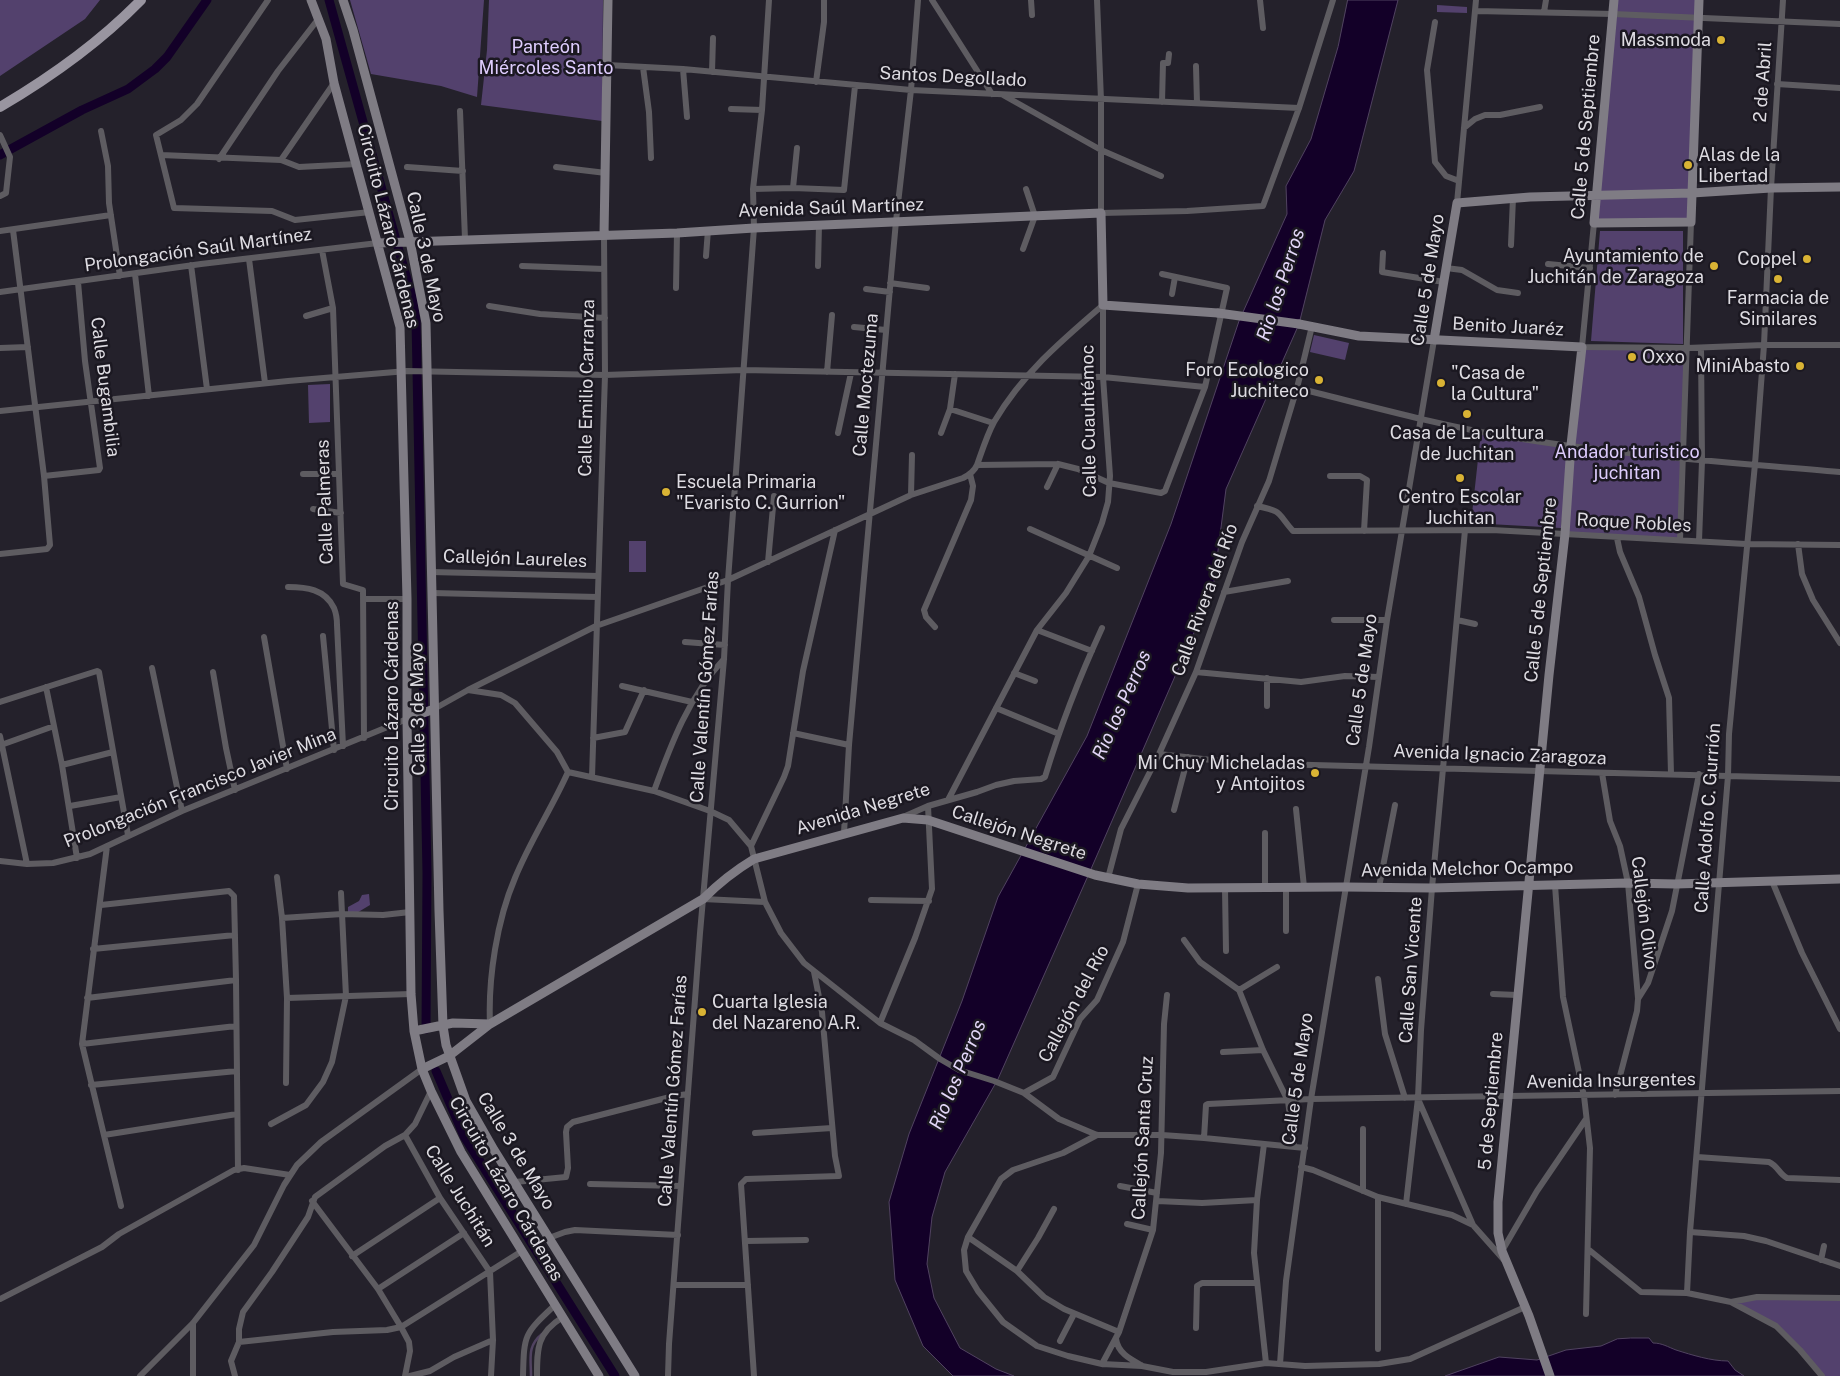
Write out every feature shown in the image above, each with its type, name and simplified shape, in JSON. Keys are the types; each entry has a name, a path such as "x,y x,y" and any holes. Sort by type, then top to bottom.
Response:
{"main road":[{"path":"0,107 26,92 90,46 141,0"}],"street":[{"path":"268,0 197,104 181,120 156,135 174,208 272,211 295,220 370,212"},
{"name":"Circuito Lázaro Cárdenas","path":"311,0 326,38 334,83 400,327 404,371 407,599 406,720 411,994 414,1031 422,1069 461,1152 599,1376"},
{"name":"Calle 3 de Mayo","path":"343,0 353,30 426,323 424,371 432,593 431,710 443,1026 449,1056 466,1101 494,1150 635,1376"},
{"name":"Calle Emilio Carranza","path":"592,777 605,375 604,235 608,0"},
{"name":"Calle Valentín Gómez Farías","path":"668,1376 703,899 724,659 754,228 753,189 762,110 769,0"},
{"path":"816,82 824,22 824,0"},
{"name":"Calle Moctezuma","path":"844,833 849,745 882,373 911,90 918,0"},
{"path":"932,0 992,94"},
{"path":"1031,0 1032,15"},
{"name":"Calle Cuauhtémoc","path":"948,800 1037,630 1066,593 1089,556 1108,502 1109,483 1103,377 1101,100 1097,0"},
{"path":"1260,0 1263,28"},
{"path":"1298,108 1333,0"},
{"name":"Calle 5 de Mayo","path":"1280,1364 1286,1281 1311,1099 1366,766 1387,620 1457,203 1476,0"},
{"path":"1544,12 1546,0"},
{"name":"Calle 5 de Septiembre","path":"1529,885 1549,675 1565,534 1571,445 1590,268 1614,0"},
{"path":"1680,540 1699,0"},
{"name":"2 de Abril","path":"1764,345 1771,188 1783,0"},
{"path":"1476,11 1699,17 1840,24"},
{"path":"219,159 278,72 319,18"},
{"path":"1435,22 1427,70 1434,162 1446,176 1459,181"},
{"path":"712,72 713,38"},
{"path":"1162,102 1163,63 1168,63 1169,54"},
{"name":"Santos Degollado","path":"607,65 683,69 911,90 1298,108"},
{"path":"1196,66 1197,104"},
{"path":"643,67 649,112 651,158"},
{"path":"683,69 687,117"},
{"path":"281,160 334,83"},
{"path":"1777,84 1840,88"},
{"path":"753,189 844,190 855,86"},
{"path":"1001,95 1101,150 1161,176"},
{"path":"1464,128 1475,119 1485,115 1500,115 1540,107"},
{"name":"Avenida Saúl Martínez","path":"405,241 678,232 1101,213 1187,211 1263,206 1298,108"},
{"path":"731,109 762,110"},
{"path":"460,111 465,239"},
{"path":"101,131 108,166 111,215 120,276"},
{"path":"0,135 10,157 6,193 0,196"},
{"path":"793,188 797,148"},
{"path":"161,155 219,159 281,160 299,167 357,164"},
{"path":"407,167 463,171"},
{"path":"556,167 606,173"},
{"path":"1457,203 1597,194 1692,193 1840,186"},
{"path":"1023,249 1035,216 1026,189"},
{"path":"1511,245 1513,198"},
{"path":"0,231 111,215"},
{"path":"1594,223 1691,222"},
{"path":"818,266 819,225"},
{"path":"0,554 47,549 50,545 36,407 13,230"},
{"path":"706,256 708,230"},
{"path":"676,288 678,232"},
{"name":"Prolongación Saúl Martínez","path":"0,292 191,265 378,242 405,241"},
{"name":"Calle Palmeras","path":"322,250 333,308 343,584 344,586 363,590 363,599"},
{"path":"1382,253 1382,272 1444,282"},
{"path":"250,259 266,383"},
{"path":"1548,264 1590,268"},
{"path":"191,265 207,389"},
{"path":"522,266 604,269"},
{"path":"1446,268 1462,270 1497,290 1518,293"},
{"path":"135,274 149,396"},
{"path":"977,465 1058,464 1109,483 1161,492 1165,491 1206,387 1219,318 1227,288 1162,274"},
{"path":"1172,294 1175,277"},
{"name":"Calle Bugambilia","path":"44,476 99,470 100,468 78,282"},
{"path":"890,283 927,288"},
{"path":"866,288 890,292"},
{"path":"406,720 431,710 596,626 728,580 911,495 970,474 977,465 993,423 1026,376 1103,305"},
{"name":"Benito Juaréz","path":"1103,305 1219,318 1299,324 1359,336 1582,347 1701,348 1764,345 1840,345"},
{"path":"489,306 540,314 605,318"},
{"path":"306,316 333,308"},
{"path":"827,372 832,315"},
{"name":"Calle Rivera del Río","path":"1108,878 1121,829 1159,754 1196,672 1242,542 1269,480 1297,388 1312,326"},
{"path":"854,327 886,330"},
{"name":"Calle Adolfo C. Gurrión","path":"1687,1293 1690,1232 1728,776 1729,734 1755,464 1764,345"},
{"path":"0,348 28,347"},
{"path":"1699,541 1702,460 1701,348"},
{"path":"0,411 266,383 404,371 605,375 743,370 955,374 1103,377 1206,387"},
{"path":"838,433 851,373"},
{"path":"941,434 950,409 955,374"},
{"path":"1297,388 1420,419 1506,436 1684,460 1840,472"},
{"path":"950,409 993,423"},
{"path":"911,495 912,455"},
{"path":"1048,487 1058,464"},
{"path":"302,474 339,474"},
{"path":"935,627 926,617 924,610 971,500 973,486 970,474"},
{"path":"1330,476 1360,476 1367,480 1364,531"},
{"path":"768,562 774,496"},
{"name":"Roque Robles","path":"1257,506 1276,511 1293,531 1492,530 1746,544 1840,544"},
{"path":"312,509 341,513"},
{"path":"1030,529 1117,568"},
{"path":"751,846 788,766 803,671 835,530"},
{"name":"Calle San Vicente","path":"1406,1204 1418,1098 1421,1030 1432,888 1465,530"},
{"path":"1617,538 1620,552 1639,596 1669,698 1671,774"},
{"path":"1798,544 1802,574 1813,600 1840,643"},
{"name":"Callejón Laureles","path":"431,572 598,576"},
{"path":"1224,592 1288,581"},
{"path":"288,587 308,588 325,596 334,609 338,625 343,746"},
{"path":"432,593 597,597"},
{"path":"364,738 363,599 407,599"},
{"path":"1334,620 1387,620"},
{"path":"1457,620 1475,624"},
{"path":"996,708 1059,734 1102,628"},
{"path":"1037,630 1092,651"},
{"path":"323,636 334,750"},
{"path":"264,637 287,769"},
{"path":"685,642 725,645"},
{"path":"654,791 671,744 692,702 713,671 724,659"},
{"path":"152,668 182,811"},
{"path":"0,702 99,672 128,835"},
{"path":"213,672 235,790"},
{"path":"1196,672 1301,682 1345,676 1379,677"},
{"path":"1014,673 1035,681"},
{"path":"1267,678 1267,706"},
{"path":"622,686 692,702"},
{"path":"46,688 70,806 77,858"},
{"path":"468,690 501,695 514,703 557,752 568,772 654,791 710,811 729,820 751,846 765,902 789,946 814,972 880,1023 914,1040 959,1070 1024,1093 1059,1119 1097,1135 1162,1135 1305,1148"},
{"path":"593,738 625,732 644,690"},
{"name":"Prolongación Francisco Javier Mina","path":"0,861 27,864 53,863 77,858 182,811 406,720"},
{"path":"1,745 54,726"},
{"path":"793,732 849,745"},
{"name":"Avenida Negrete","path":"422,1069 449,1056 490,1024 703,899 717,884 735,870 754,859 903,818 928,806 996,785 1045,778 1059,734"},
{"path":"0,736 27,864"},
{"path":"62,765 113,752"},
{"name":"Avenida Ignacio Zaragoza","path":"1159,754 1238,763 1840,779"},
{"path":"1174,810 1188,757"},
{"path":"414,1031 453,1023 490,1024 489,1006 501,916 515,877 568,772"},
{"name":"Callejón Olivo","path":"1602,773 1610,820 1620,846 1628,883 1638,999"},
{"path":"1615,1094 1637,1011 1638,999 1648,983 1672,911 1699,774"},
{"path":"70,806 121,797"},
{"path":"1379,887 1395,805"},
{"path":"880,1023 929,901 932,879 928,806"},
{"path":"1296,809 1304,887"},
{"name":"Callejón Negrete","path":"903,818 928,820 1095,875"},
{"path":"1265,833 1265,889"},
{"path":"107,846 82,1044 121,1206"},
{"name":"Avenida Melchor Ocampo","path":"1095,875 1138,884 1225,889 1304,887 1432,888 1840,879"},
{"path":"278,877 287,998 286,1083"},
{"path":"1772,881 1802,953 1840,1029"},
{"name":"Callejón del Río","path":"1024,1093 1053,1077 1080,1019 1097,1000 1123,942 1138,884"},
{"name":"5 de Septiembre","path":"1529,885 1498,1202 1498,1233 1506,1263 1527,1312 1550,1376"},
{"path":"1555,885 1563,997 1584,1096 1590,1148 1586,1314"},
{"path":"1286,888 1286,931"},
{"path":"1225,889 1226,951"},
{"path":"100,905 229,891 234,896 238,1170"},
{"path":"271,1124 306,1105 323,1082 332,1062 346,996 341,893"},
{"path":"703,899 765,902"},
{"path":"871,900 929,901"},
{"path":"282,918 342,914 383,915 410,912"},
{"path":"93,949 235,935"},
{"path":"1184,940 1200,962 1239,990 1263,1050 1288,1101 1294,1146"},
{"path":"1239,990 1276,967"},
{"path":"754,1376 741,1184 746,1179 839,1176 832,1128 822,1012 814,972"},
{"path":"1378,979 1385,1034 1405,1098"},
{"path":"87,998 236,980"},
{"path":"287,998 411,994"},
{"path":"1493,994 1518,995"},
{"name":"Callejón Santa Cruz","path":"1102,1364 1117,1336 1153,1230 1162,1135 1164,1024 1167,995"},
{"path":"82,1044 236,1026"},
{"path":"1223,1052 1263,1050"},
{"path":"140,1376 193,1323 254,1245 296,1165 321,1142 422,1069"},
{"path":"91,1085 237,1072"},
{"path":"235,1376 231,1361 239,1342 239,1329 243,1312 308,1217 315,1197 385,1146 405,1135 415,1124 431,1091"},
{"name":"Avenida Insurgentes","path":"1204,1138 1206,1105 1208,1104 1311,1099 1840,1091"},
{"path":"515,1182 566,1178 568,1168 566,1132 573,1122 688,1094"},
{"path":"1418,1098 1473,1225 1506,1263"},
{"path":"104,1135 237,1114"},
{"path":"1502,1251 1537,1191 1586,1119"},
{"path":"755,1133 832,1128"},
{"path":"1363,1130 1363,1191"},
{"name":"Calle Juchitán","path":"405,1135 440,1198 490,1272"},
{"path":"1097,1135 1063,1153 1013,1170 1001,1178 968,1237 964,1250 966,1271 978,1291 1003,1322 1037,1346 1102,1364 1142,1366 1172,1372 1206,1372 1266,1363 1344,1366 1379,1364 1410,1358 1527,1312"},
{"path":"1264,1144 1257,1200 1254,1253 1266,1363"},
{"path":"1696,1157 1769,1162 1776,1165 1781,1175 1787,1178 1840,1180"},
{"path":"1302,1167 1378,1197 1452,1215 1473,1225"},
{"path":"0,1299 102,1247 119,1234 238,1170 244,1168 290,1175"},
{"path":"590,1184 681,1186"},
{"path":"1120,1186 1157,1193"},
{"path":"1378,1197 1378,1349"},
{"path":"352,1256 440,1198"},
{"path":"1157,1200 1202,1203 1257,1200"},
{"path":"312,1202 378,1290 401,1327 409,1342 410,1351 405,1376"},
{"path":"1017,1271 1054,1209"},
{"path":"1127,1224 1153,1230"},
{"path":"549,1238 575,1230 678,1235"},
{"path":"1690,1232 1766,1241 1840,1266"},
{"path":"378,1290 464,1233"},
{"path":"968,1237 1017,1271 1044,1297 1117,1336 1117,1345 1125,1356 1142,1366"},
{"path":"746,1241 806,1240"},
{"path":"1821,1260 1824,1246"},
{"path":"1588,1249 1641,1292 1687,1293 1731,1302 1776,1326 1822,1376"},
{"path":"239,1342 333,1332 387,1330 401,1327 522,1251"},
{"path":"490,1272 493,1340 491,1376"},
{"path":"1196,1328 1197,1286 1202,1283 1258,1283"},
{"path":"674,1285 748,1285"},
{"path":"1731,1302 1757,1297 1840,1298"},
{"path":"523,1376 526,1338 537,1322 556,1305"},
{"path":"1060,1341 1074,1314"},
{"path":"537,1376 537,1350 540,1339 551,1324 563,1317"},
{"path":"193,1323 193,1376"},
{"path":"410,1376 430,1370 454,1356 493,1340"}],"green space":[{"path":"0,0 100,0 85,19 0,76"},
{"name":"Panteón Miércoles Santo","path":"350,0 484,0 477,97 441,86 371,74"},
{"name":"Panteón Miércoles Santo","path":"489,0 603,0 602,121 481,105 487,50"},
{"path":"1614,0 1699,0 1691,222 1594,223"},
{"path":"1437,5 1467,7 1467,13 1437,12"},
{"path":"1600,231 1683,231 1683,344 1591,341"},
{"path":"1314,335 1349,343 1345,360 1310,352"},
{"name":"Andador turistico juchitan","path":"1582,347 1687,348 1680,540 1565,534 1569,454 1561,528 1471,523 1481,432 1571,446"},
{"path":"330,384 330,422 309,423 308,385"},
{"path":"629,541 646,541 646,572 629,572"},
{"path":"369,894 370,905 355,914 348,913 348,907 359,901 362,895"},
{"path":"1757,1297 1840,1298 1840,1376 1822,1376 1776,1326 1731,1302"}],"water":[{"name":"Rio los Perros","path":"1348,0 1398,0 1354,171 1325,220 1299,324 1226,489 1213,589 998,1079 945,1172 932,1217 927,1264 934,1298 960,1348 996,1369 1014,1376 953,1376 923,1346 895,1280 889,1202 909,1134 962,1001 998,897 1087,736 1171,524 1239,321 1287,214 1286,186 1311,139 1338,47"},
{"path":"1649,1338 1653,1343 1662,1344 1688,1354 1728,1361 1735,1370 1744,1376 1445,1376 1499,1357 1537,1360 1566,1350 1601,1346 1617,1339"}],"waterway":[{"path":"0,155 82,110 128,89 155,69 167,57 207,0"},
{"path":"329,0 413,301 416,321 427,873 426,1029"},
{"path":"436,1071 464,1136 615,1376"},
{"path":"531,1376 532,1348 542,1334"}],"place":[{"name":"Massmoda","path":"1721,40"},
{"name":"Alas de la Libertad","path":"1688,165"},
{"name":"Coppel","path":"1807,259"},
{"name":"Ayuntamiento de Juchitán de Zaragoza","path":"1714,266"},
{"name":"Farmacia de Similares","path":"1778,279"},
{"name":"Oxxo","path":"1632,357"},
{"name":"MiniAbasto","path":"1800,366"},
{"name":"Foro Ecologico Juchiteco","path":"1319,380"},
{"name":"\"Casa de la Cultura\"","path":"1441,383"},
{"name":"Casa de La cultura de Juchitan","path":"1467,414"},
{"name":"Centro Escolar Juchitan","path":"1460,478"},
{"name":"Escuela Primaria \"Evaristo C. Gurrion\"","path":"666,492"},
{"name":"Mi Chuy Micheladas y Antojitos","path":"1315,773"},
{"name":"Cuarta Iglesia del Nazareno A.R.","path":"702,1012"}]}
